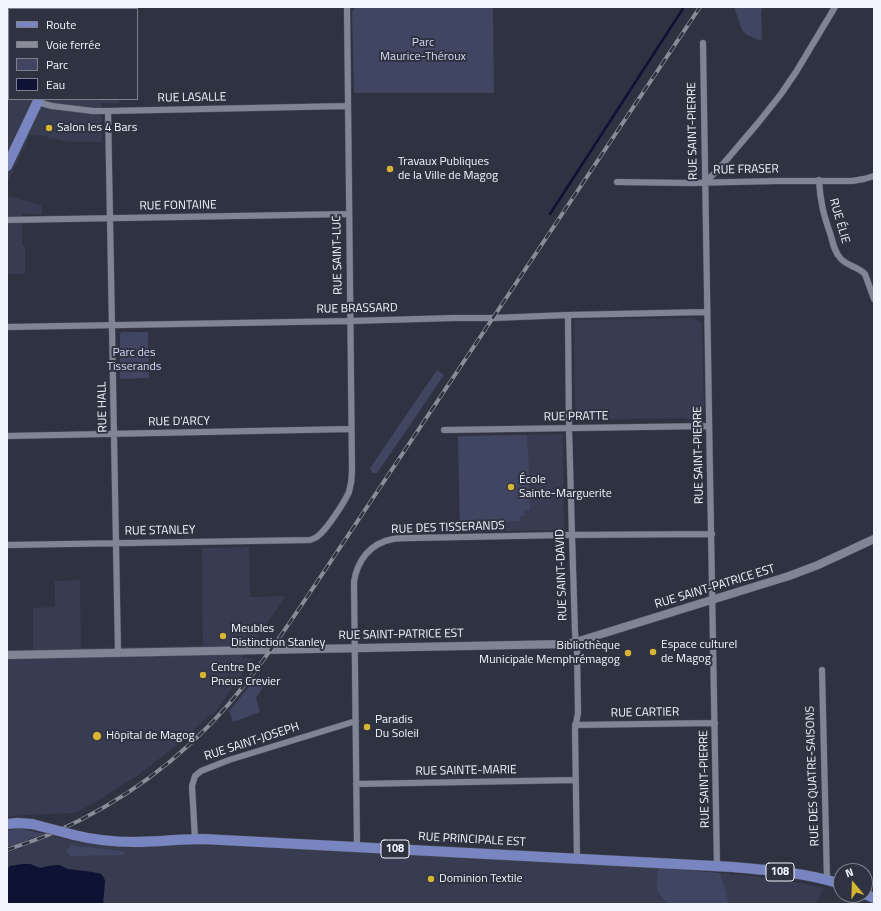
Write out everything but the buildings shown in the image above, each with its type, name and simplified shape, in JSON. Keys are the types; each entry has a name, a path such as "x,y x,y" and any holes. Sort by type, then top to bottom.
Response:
{"main road":[{"path":"7,166 38,101"},
{"name":"RUE PRINCIPALE EST","path":"7,824 32,824 90,838 120,841 136,842 194,839 577,858 766,870 833,882"}],"street":[{"name":"RUE SAINT-LUC","path":"313,538 322,532 332,519 349,491 352,479 347,7"},
{"path":"704,182 718,170 778,98 796,72 836,7"},
{"name":"RUE SAINT-PIERRE","path":"703,43 704,182 712,534 717,866"},
{"name":"RUE LASALLE","path":"38,101 52,106 93,111 348,106"},
{"name":"RUE HALL","path":"108,111 118,653"},
{"name":"RUE FRASER","path":"617,182 858,180 874,176"},
{"name":"RUE ÉLIE","path":"818,180 823,211 837,253 843,261 865,274 874,299"},
{"name":"RUE FONTAINE","path":"7,220 349,214"},
{"name":"RUE BRASSARD","path":"7,327 493,318 568,314 707,312"},
{"name":"RUE SAINT-DAVID","path":"568,314 569,428 577,651 578,713 575,725 577,858"},
{"name":"RUE PRATTE","path":"444,430 709,426"},
{"name":"RUE D'ARCY","path":"7,436 352,430"},
{"name":"RUE DES TISSERANDS","path":"357,846 354,588 358,565 366,554 376,546 387,541 399,539 572,535 712,534"},
{"name":"RUE STANLEY","path":"7,545 305,540 313,538"},
{"name":"RUE SAINT-PATRICE EST","path":"7,656 559,644 576,642 765,584 812,568 874,539"},
{"name":"RUE DES QUATRE-SAISONS","path":"822,670 827,880"},
{"name":"RUE SAINT-JOSEPH","path":"194,839 192,786 195,776 201,771 229,760 356,721"},
{"name":"RUE CARTIER","path":"575,725 715,723"},
{"name":"RUE SAINTE-MARIE","path":"356,784 576,780"}],"shaded area":[{"path":"21,7 124,7 124,8"},
{"path":"8,34 8,100 119,100 119,103 101,103 102,142 69,142 47,138 47,136 30,135 7,184"},
{"path":"7,196 41,205 42,214 22,214 22,246 25,246 25,274 7,274"},
{"path":"694,318 701,323 702,328 704,414 701,418 692,420 683,418 576,419 575,320"},
{"name":"École Sainte-Marguerite","path":"563,434 564,530 460,532 458,436"},
{"path":"249,547 250,597 286,596 242,658 253,658 213,715 207,716 181,742 138,775 76,813 7,817 7,650 33,649 33,608 55,607 55,581 80,580 81,648 203,646 202,548"},
{"path":"52,836 82,843 125,848 193,845 226,846 658,868 754,876 824,888 816,904 103,904 105,881 101,874 68,869 59,865 40,868 30,864 10,866 7,869 7,853"}],"green space":[{"name":"Parc Maurice-Théroux","path":"355,7 493,7 494,93 354,93 352,12"},
{"path":"734,7 762,7 762,39 760,41 747,35 742,30"},
{"name":"Parc des Tisserands","path":"121,332 148,332 149,378 120,379"},
{"path":"437,370 444,375 377,473 372,473 370,468"},
{"name":"École Sainte-Marguerite","path":"527,435 530,510 524,511 524,516 520,516 520,521 497,522 497,529 460,530 458,436"},
{"path":"264,678 268,679 256,698 260,712 233,722 229,711 253,682"},
{"path":"23,829 44,834 7,847 7,831"},
{"path":"71,845 125,853 121,855 70,856 67,850"},
{"path":"658,868 720,873 729,904 670,904 661,896 657,888"}],"water":[{"path":"30,864 40,868 59,865 68,869 101,874 105,881 103,904 7,904 7,869 10,866"}],"waterway":[{"path":"550,214 684,7"}],"railway":[{"path":"7,850 49,835 103,808 149,778 190,744 228,705 263,660 296,613 700,7"}],"place":[{"name":"Salon les 4 Bars","path":"49,128"},
{"name":"Travaux Publiques de la Ville de Magog","path":"390,169"},
{"name":"École Sainte-Marguerite","path":"511,487"},
{"name":"Meubles Distinction Stanley","path":"223,636"},
{"name":"Espace culturel de Magog","path":"653,652"},
{"name":"Bibliothèque Municipale Memphrémagog","path":"628,653"},
{"name":"Centre De Pneus Crevier","path":"203,675"},
{"name":"Paradis Du Soleil","path":"367,727"},
{"name":"Hôpital de Magog","path":"97,736"},
{"name":"Dominion Textile","path":"431,879"}]}
